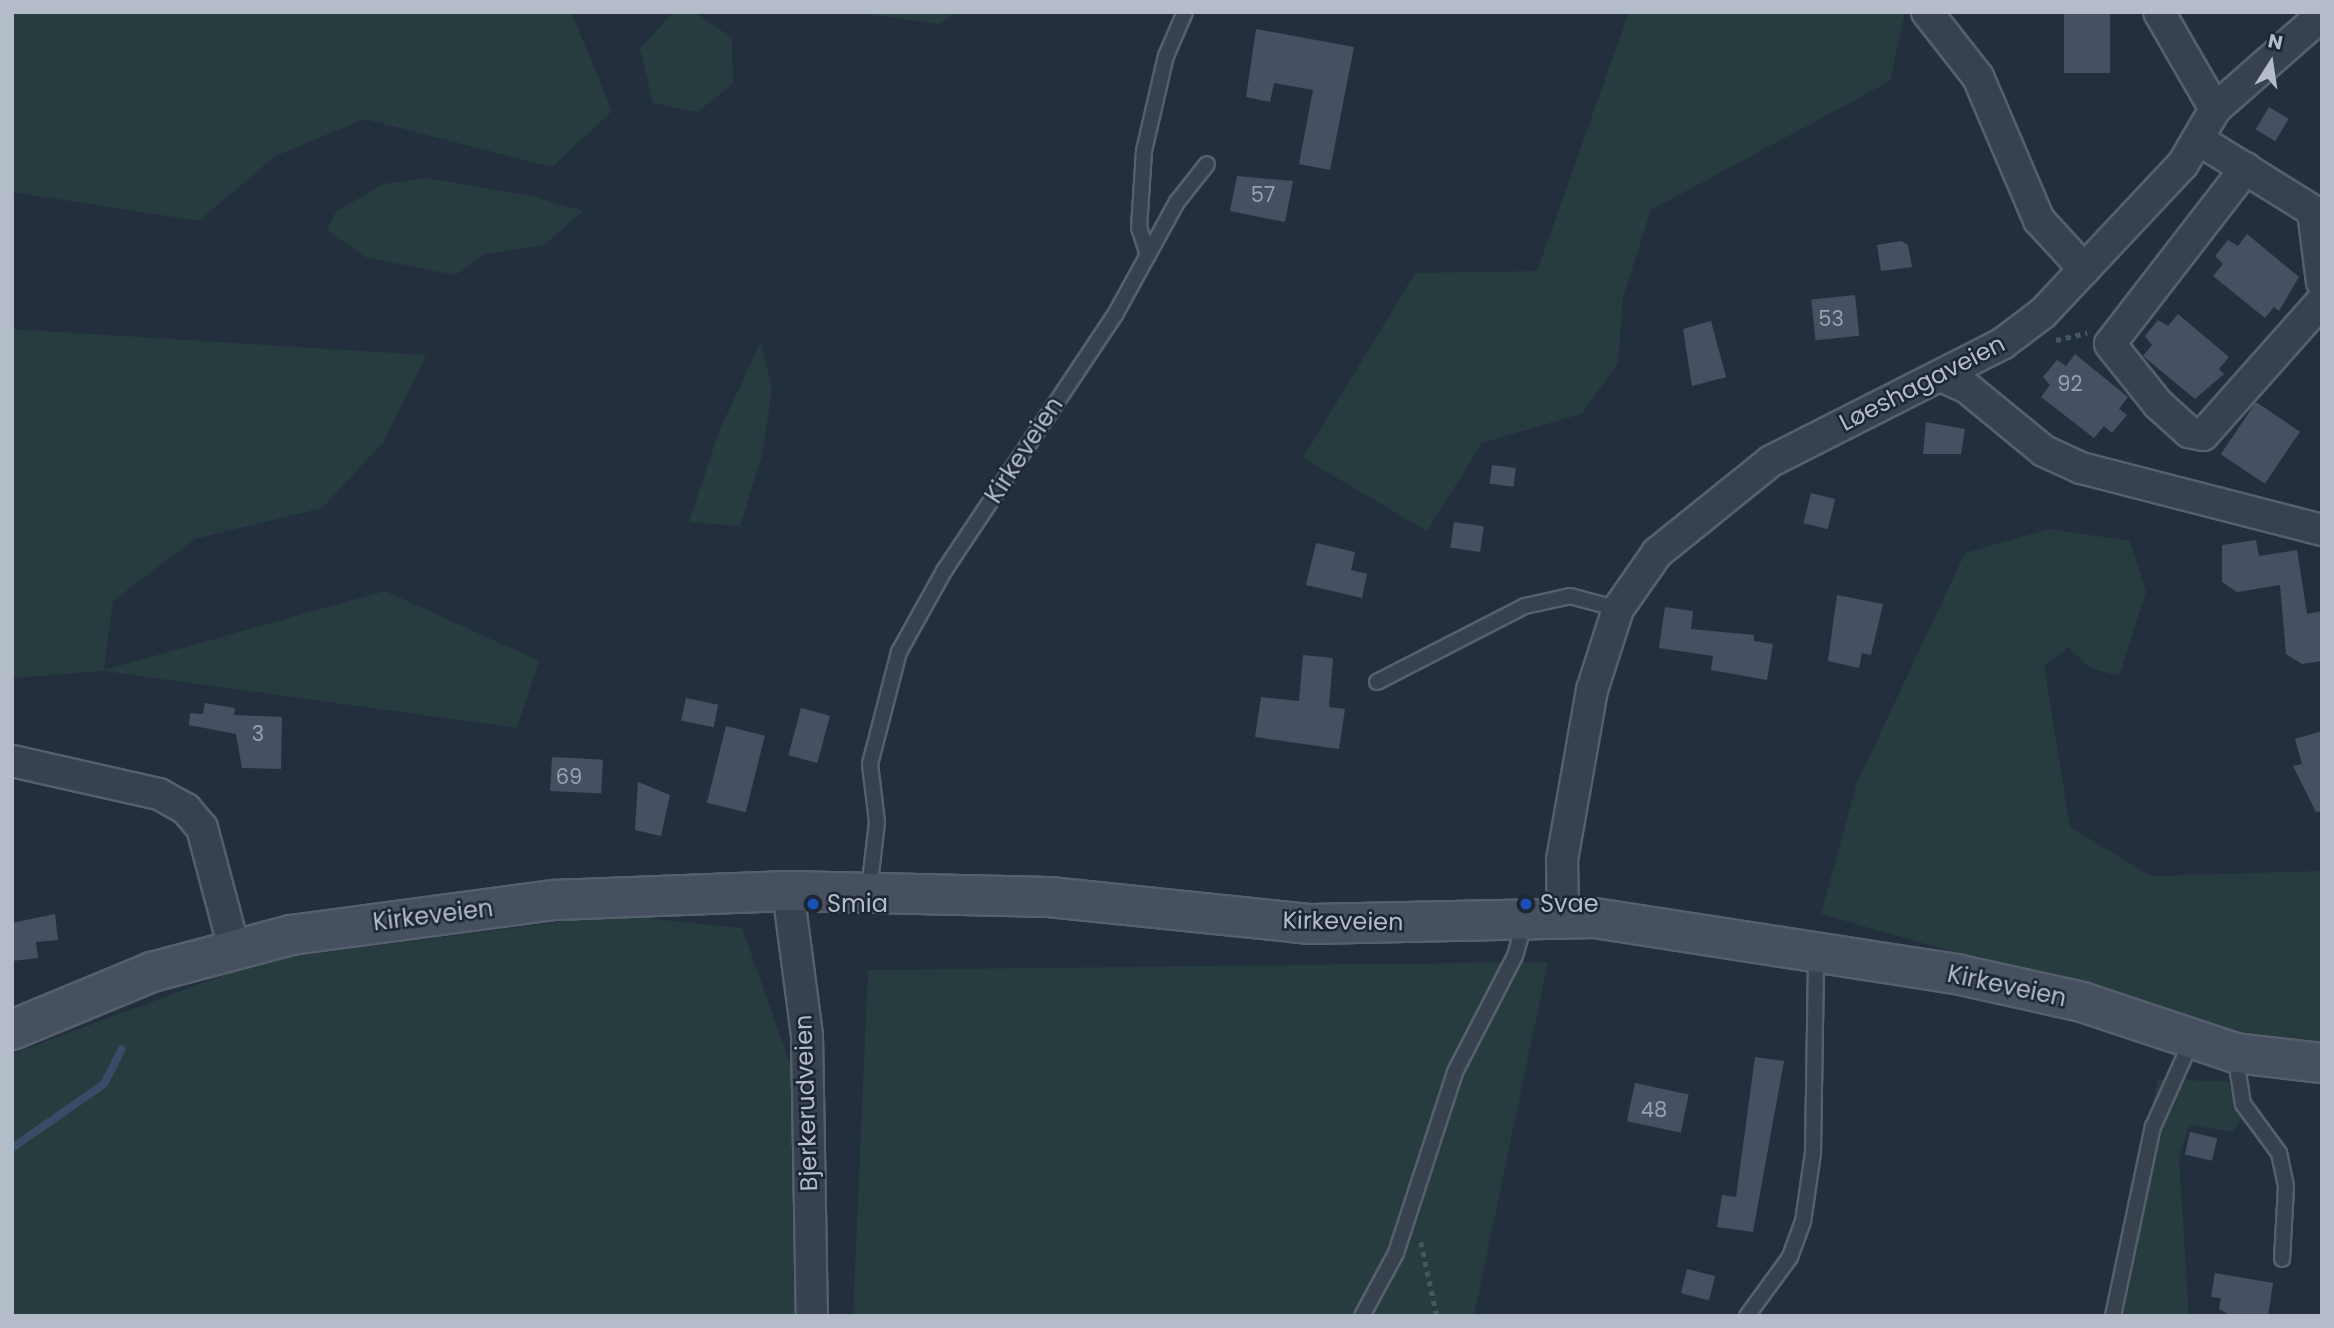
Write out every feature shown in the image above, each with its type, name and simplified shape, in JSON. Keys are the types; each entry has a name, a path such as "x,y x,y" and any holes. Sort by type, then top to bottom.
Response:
{"main road":[{"name":"Kirkeveien","path":"12,1030 140,977 234,948 555,900 788,891 869,892 1049,897 1311,924 1563,915 2027,988 2235,1053 2322,1063"}],"street":[{"path":"1927,12 1978,77 2039,220 2084,270"},
{"path":"2159,12 2215,109"},
{"name":"Løeshagaveien","path":"1563,915 1562,860 1590,703 1618,609 1657,554 1771,461 2003,344 2043,313 2199,140 2215,109 2322,15"},
{"path":"2199,140 2317,210 2322,282"},
{"path":"2246,168 2225,203 2112,335 2110,344 2158,404 2189,432 2203,435 2322,301"},
{"path":"1941,376 1966,387 2044,451 2081,468 2322,530"},
{"path":"12,761 159,794 186,809 202,828 234,948"},
{"name":"Bjerkerudveien","path":"788,891 807,1036 813,1316"}],"lane":[{"path":"1147,255 1139,228 1144,151 1166,55 1185,12"},
{"name":"Kirkeveien","path":"869,892 877,822 870,764 899,652 1147,255 1207,164"},
{"path":"1377,682 1525,606 1570,596 1618,609"},
{"path":"1362,1316 1386,1279 1455,1072 1516,956 1524,916"},
{"path":"1747,1316 1790,1256 1805,1210 1813,1153 1816,953"},
{"path":"2113,1316 2153,1127 2192,1039"},
{"path":"2235,1053 2243,1104 2279,1153 2286,1186 2282,1259"}],"path":[{"path":"2049,344 2070,332 2112,335"},
{"path":"1402,1232 1420,1240 1437,1316"}],"green space":[{"path":"12,12 571,12 612,111 552,167 365,119 275,156 199,221 12,192"},
{"path":"674,12 695,12 732,38 733,84 697,112 653,103 640,48"},
{"path":"851,12 956,12 940,24"},
{"path":"1629,12 1905,12 1890,81 1651,210 1623,297 1618,363 1581,414 1482,443 1427,531 1303,458 1415,273 1537,271"},
{"path":"428,178 531,196 583,211 544,245 485,254 455,275 365,257 327,230 336,212 383,184"},
{"path":"12,329 426,355 384,441 322,508 195,539 113,601 104,670 385,591 539,661 517,728 104,671 12,678"},
{"path":"761,342 772,389 762,455 740,526 689,522 719,431"},
{"path":"2050,529 2130,541 2146,592 2119,676 2090,668 2068,647 2044,666 2070,827 2151,876 2322,871 2322,1043 2243,1035 1821,914 1857,783 1965,553"},
{"path":"613,915 742,928 796,1081 797,1316 12,1316 12,1054 264,960"},
{"path":"1548,962 1474,1316 853,1316 868,970"},
{"path":"2158,1080 2228,1081 2242,1115 2233,1132 2189,1125 2179,1158 2189,1316 2105,1316"}],"building":[{"path":"2064,12 2110,12 2110,73 2064,73"},
{"path":"1256,29 1354,47 1330,170 1299,164 1313,90 1274,83 1270,102 1246,97"},
{"path":"2269,107 2289,119 2275,141 2256,129"},
{"path":"1237,176 1293,181 1285,222 1230,211"},
{"path":"2247,234 2299,277 2279,311 2274,307 2265,318 2213,276 2223,264 2215,256 2228,240 2238,246"},
{"path":"1901,241 1908,245 1912,267 1881,271 1877,245"},
{"path":"1855,295 1859,336 1816,340 1811,300"},
{"path":"2178,314 2229,357 2219,369 2224,374 2195,399 2143,356 2152,345 2145,336 2158,320 2168,326"},
{"path":"1711,321 1726,377 1692,386 1683,329"},
{"path":"2075,354 2128,397 2119,409 2127,415 2112,433 2104,426 2094,438 2041,397 2050,385 2043,377 2057,360 2066,366"},
{"path":"2256,402 2300,432 2265,484 2221,454"},
{"path":"1926,422 1965,429 1961,454 1923,454"},
{"path":"1492,465 1516,468 1514,487 1490,484"},
{"path":"1811,493 1835,499 1828,529 1804,523"},
{"path":"1454,522 1484,526 1480,552 1450,548"},
{"path":"2256,540 2259,556 2297,550 2307,614 2322,611 2322,661 2302,664 2286,654 2280,585 2237,592 2222,582 2222,545"},
{"path":"1316,543 1355,552 1351,570 1367,574 1362,598 1306,585"},
{"path":"1837,595 1883,604 1871,655 1862,653 1859,668 1828,661"},
{"path":"1665,607 1693,611 1691,629 1754,635 1754,641 1773,644 1767,680 1711,670 1713,656 1659,648"},
{"path":"1303,655 1333,658 1329,707 1345,709 1339,749 1255,737 1261,697 1299,701"},
{"path":"686,698 718,705 713,727 681,720"},
{"path":"205,703 235,708 234,715 282,717 281,769 242,768 236,734 189,725 190,713 203,714"},
{"path":"801,708 830,716 817,763 788,755"},
{"path":"726,726 765,736 746,812 707,803"},
{"path":"2322,731 2322,811 2316,812 2293,766 2302,764 2295,739"},
{"path":"552,757 603,760 601,794 550,791"},
{"path":"638,782 670,795 661,836 635,830"},
{"path":"55,914 58,940 36,942 38,958 12,961 12,923"},
{"path":"1755,1057 1784,1061 1753,1232 1717,1227 1722,1195 1736,1197"},
{"path":"1635,1083 1689,1094 1681,1133 1627,1121"},
{"path":"2190,1132 2217,1138 2212,1161 2185,1154"},
{"path":"1687,1269 1715,1276 1709,1300 1681,1293"},
{"path":"2215,1273 2273,1283 2268,1316 2231,1316 2219,1309 2221,1298 2211,1297"}],"waterway":[{"path":"12,1148 104,1084 122,1049"}],"place":[{"name":"Smia","path":"813,904"},
{"name":"Svae","path":"1526,904"}]}
